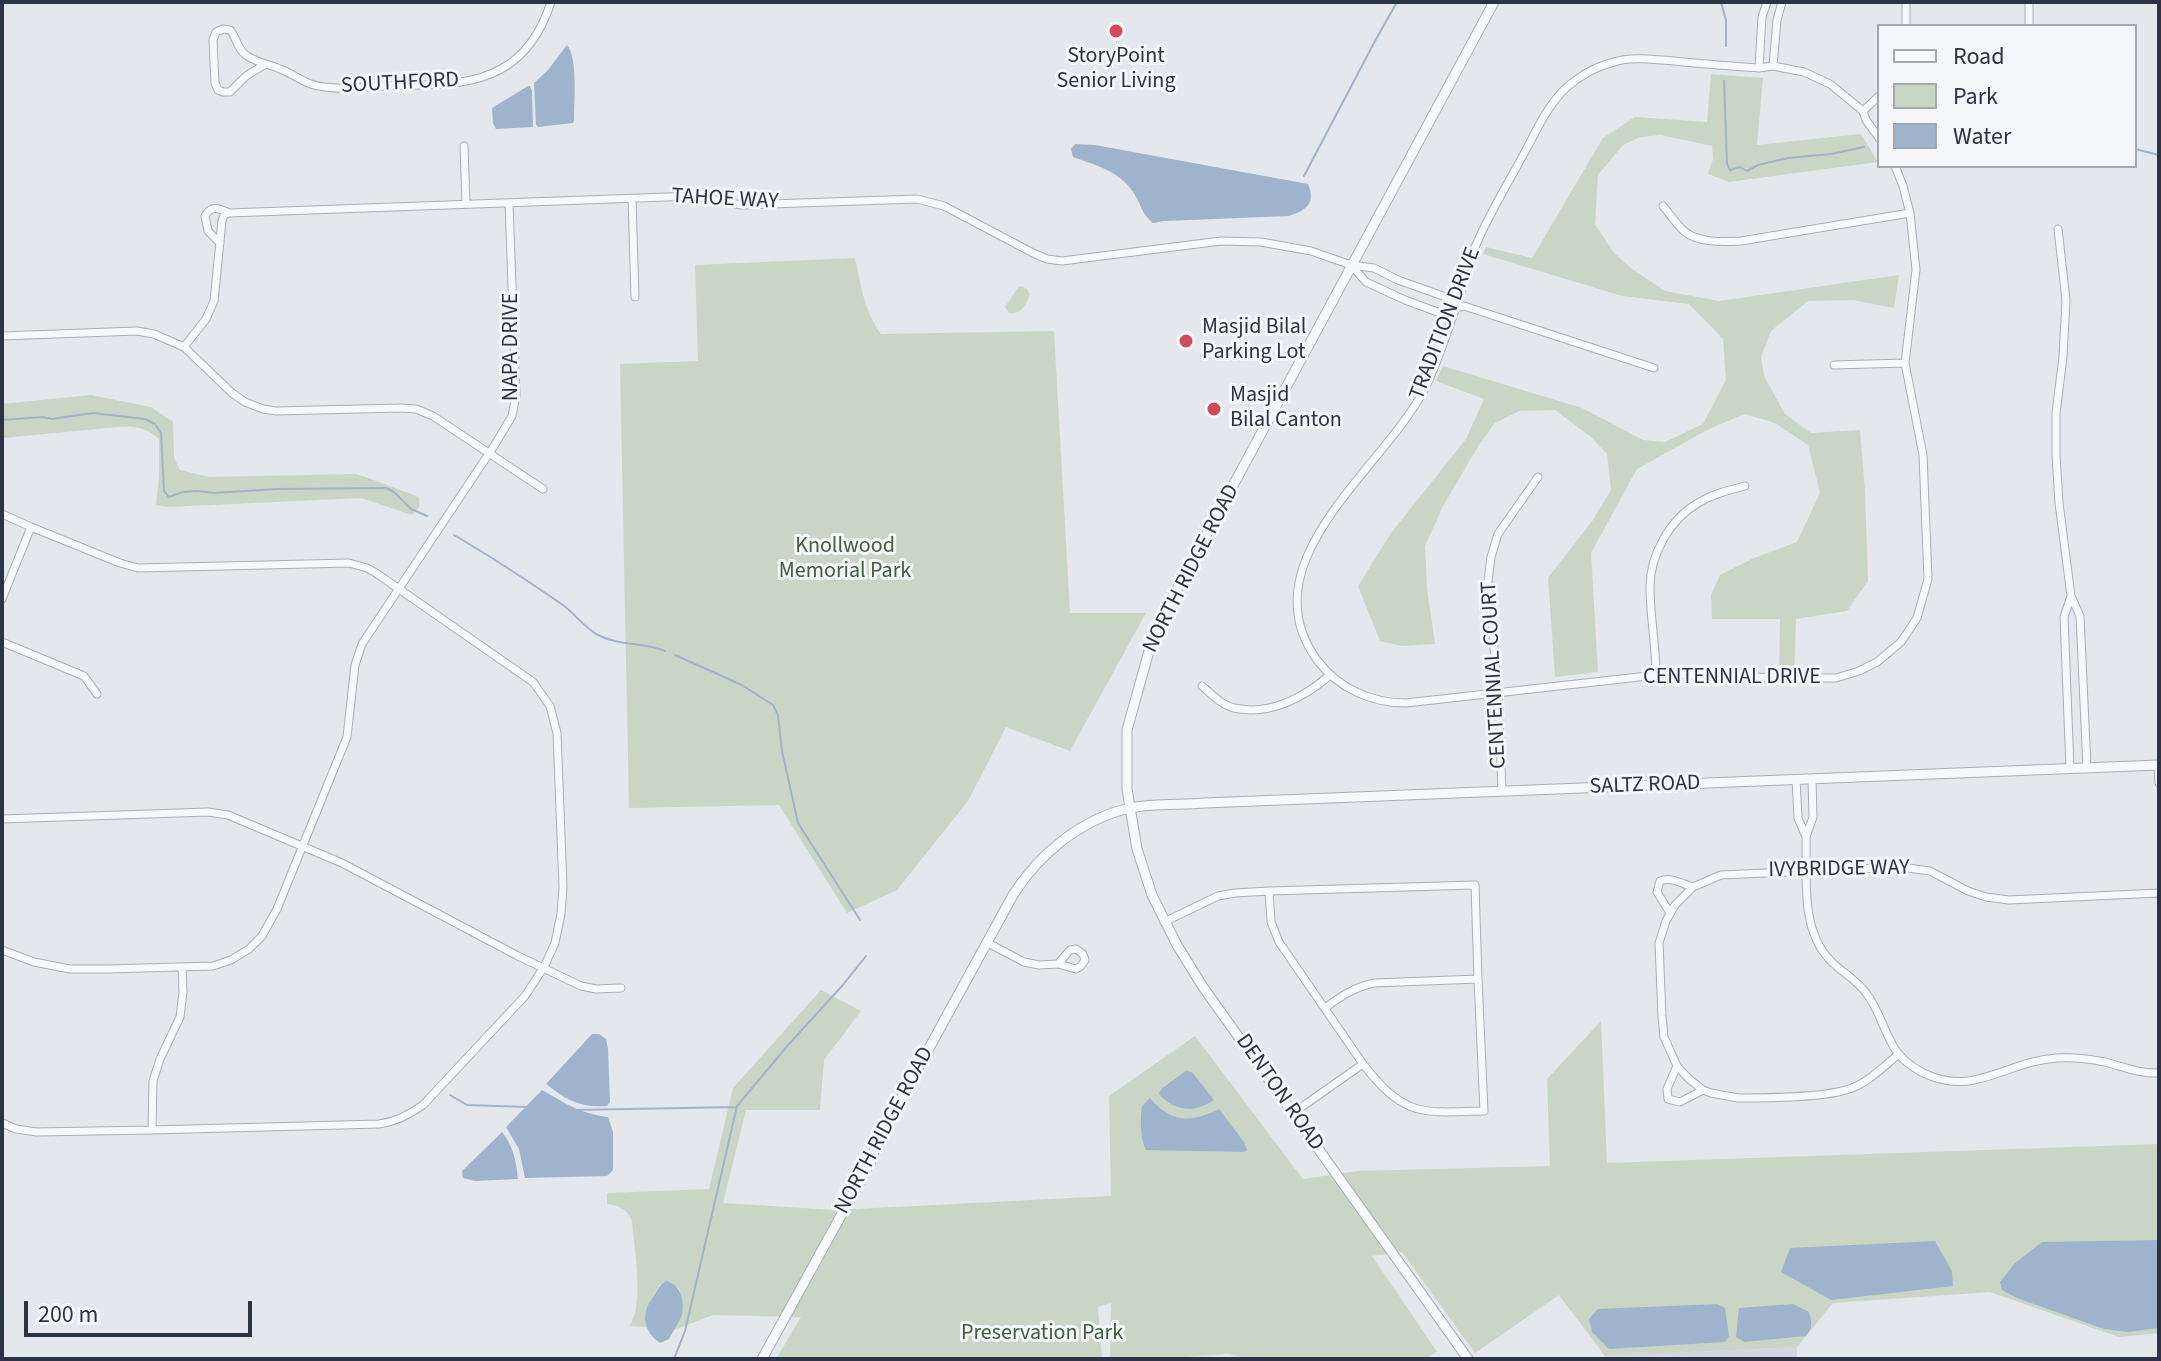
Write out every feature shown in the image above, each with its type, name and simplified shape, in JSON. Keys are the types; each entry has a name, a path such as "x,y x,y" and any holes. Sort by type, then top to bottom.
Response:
{"street":[{"name":"SOUTHFORD","path":"264,65 246,76 230,92 218,90 213,40 216,32 230,30 243,54 306,83 327,88 469,81 502,69 524,52 541,28 551,2"},
{"name":"NORTH RIDGE ROAD","path":"762,1359 1021,882 1054,847 1083,827 1130,808 1126,768 1127,730 1156,632 1494,2"},
{"path":"1759,68 1762,17 1767,2"},
{"path":"1782,2 1777,20 1773,66 1815,76 1840,91 1863,111 1877,135"},
{"path":"1906,2 1906,24"},
{"path":"2029,2 2029,24"},
{"name":"TRADITION DRIVE","path":"1498,693 1395,703 1366,697 1348,688 1330,675 1310,648 1300,620 1298,596 1305,562 1325,521 1418,401 1438,358 1475,245 1556,99 1573,81 1615,61 1644,59 1759,68 1773,66"},
{"path":"1863,111 1877,98"},
{"path":"464,146 466,204"},
{"name":"CENTENNIAL DRIVE","path":"1498,693 1656,675 1836,678 1881,660 1901,642 1917,618 1928,579 1923,455 1905,363 1916,270 1910,213 1896,168"},
{"name":"TAHOE WAY","path":"229,213 694,196 741,205 917,199 944,206 1033,253 1062,261 1221,241 1261,242 1311,251 1351,265 1374,268 1456,304 1654,368"},
{"path":"632,199 635,297"},
{"name":"NAPA DRIVE","path":"2,950 34,962 70,969 213,966 231,960 255,943 270,924 347,737 357,655 366,635 512,416 516,395 509,203"},
{"path":"1663,206 1685,233 1718,242 1741,241 1910,213"},
{"path":"220,243 208,231 205,216 213,208 229,213"},
{"path":"184,347 206,319 214,301 222,221 224,215 229,213"},
{"path":"2058,229 2066,300 2056,413 2056,454 2071,596 2080,616 2087,768"},
{"path":"1351,265 1366,282 1451,317"},
{"path":"2,336 137,331 154,334 184,347 245,402 276,411 416,409 433,416 543,489"},
{"path":"1834,365 1905,363"},
{"name":"CENTENNIAL COURT","path":"1502,791 1498,693 1488,581 1498,534 1538,477"},
{"path":"1656,675 1650,580 1662,541 1694,504 1745,486"},
{"path":"2,514 132,567 340,562 367,568 524,674 539,688 552,710 557,733 563,887 555,943 525,996 423,1105 399,1119 379,1124 30,1132 2,1123"},
{"path":"2,599 31,527"},
{"path":"2070,768 2064,617 2071,596"},
{"path":"2,642 84,676 97,694"},
{"path":"2066,655 2082,654"},
{"path":"1202,686 1233,708 1254,708 1294,700 1330,675"},
{"path":"2158,765 2159,783"},
{"name":"SALTZ ROAD","path":"1130,808 2158,765"},
{"path":"1796,779 1798,818 1806,837"},
{"path":"1812,779 1813,817 1806,837 1811,926 1829,960 1869,996 1899,1054 1923,1073 1953,1081 1976,1080 2028,1062 2058,1058 2095,1060 2143,1073 2159,1073"},
{"name":"DENTON ROAD","path":"1130,808 1143,870 1164,922 1203,987 1468,1359"},
{"path":"2,819 208,812 228,815 355,870 581,986 621,988"},
{"name":"IVYBRIDGE WAY","path":"1670,913 1693,887 1714,877 1806,870 1920,868 1977,894 2009,900 2159,893"},
{"path":"1693,887 1666,878 1660,881 1657,892 1670,913 1659,943 1663,1033 1677,1066 1703,1090 1738,1098 1838,1093 1870,1079 1899,1054"},
{"path":"1164,922 1227,893 1269,891 1475,885 1484,1111 1444,1113 1414,1108 1387,1093 1363,1064 1279,942 1271,922 1269,891"},
{"path":"986,942 1024,962 1058,964"},
{"path":"152,1130 153,1081 180,1017 182,967"},
{"path":"1325,1008 1348,992 1374,983 1478,979"},
{"path":"1293,1113 1363,1064"},
{"path":"1677,1066 1667,1089 1668,1099 1680,1102 1703,1090"}],"shaded area":[{"path":"1797,1347 1797,1359 1607,1359 1605,1356"}],"green space":[{"path":"1711,74 1763,78 1757,145 1861,134 1877,160 1729,182 1708,174 1713,159 1712,146 1661,135 1640,137 1623,145 1598,175 1595,224 1613,252 1665,291 1719,301 1899,275 1894,308 1853,300 1808,301 1771,331 1761,357 1764,376 1785,414 1811,433 1860,430 1868,581 1847,611 1796,619 1794,674 1779,673 1780,619 1712,619 1711,595 1720,575 1797,542 1820,493 1808,445 1775,423 1745,414 1709,429 1637,469 1591,553 1598,672 1555,677 1548,578 1593,520 1611,490 1607,454 1591,437 1555,410 1519,411 1495,423 1479,445 1443,506 1425,546 1435,644 1402,646 1380,641 1358,586 1391,533 1466,439 1484,399 1436,381 1443,366 1582,408 1643,440 1665,442 1703,424 1726,380 1723,339 1689,304 1622,296 1483,254 1486,247 1532,258 1603,138 1635,117 1707,122"},
{"name":"Knollwood Memorial Park","path":"855,258 867,307 881,334 1054,331 1070,613 1146,613 1070,751 1006,727 968,801 897,890 847,913 779,805 629,808 620,364 698,361 695,265"},
{"path":"1019,286 1027,289 1030,295 1020,311 1009,313 1005,307"},
{"path":"91,395 151,407 173,422 174,458 180,470 209,477 357,474 419,497 419,507 412,515 361,498 169,507 156,505 159,439 145,430 118,427 2,438 2,404"},
{"name":"Preservation Park","path":"821,990 861,1011 824,1060 820,1110 746,1110 723,1203 835,1210 1111,1196 1109,1096 1195,1036 1303,1179 1358,1171 1550,1166 1547,1079 1601,1021 1607,1163 2159,1144 2159,1333 2119,1337 1990,1292 1833,1303 1797,1347 1605,1356 1559,1295 1475,1353 1402,1252 1372,1256 1437,1352 1424,1359 1251,1359 1228,1354 1110,1359 1111,1303 1098,1307 1102,1359 776,1359 801,1317 713,1315 674,1330 682,1313 679,1288 660,1284 647,1309 646,1327 629,1326 634,1317 638,1291 632,1222 622,1209 607,1204 607,1193 709,1189 733,1088"}],"water":[{"path":"567,45 573,59 574,121 538,127 534,83"},
{"path":"528,86 532,91 533,127 496,129 492,108"},
{"path":"1075,144 1308,184 1310,201 1301,211 1289,216 1153,223 1124,181 1109,171 1073,157 1071,149"},
{"path":"592,1034 606,1039 610,1102 607,1106 574,1102 546,1084"},
{"path":"1186,1071 1192,1072 1214,1100 1200,1107 1185,1109 1159,1094 1161,1089"},
{"path":"542,1090 566,1104 608,1117 613,1132 613,1170 607,1176 525,1178 519,1149 506,1127"},
{"path":"1150,1098 1166,1112 1182,1118 1199,1117 1219,1109 1247,1150 1146,1150 1141,1111"},
{"path":"502,1132 514,1154 518,1179 475,1181 463,1178 462,1171"},
{"path":"2159,1240 2159,1328 2127,1332 2104,1329 2002,1290 2000,1282 2014,1264 2042,1242"},
{"path":"1935,1241 1952,1271 1953,1286 1831,1300 1781,1272 1790,1248"},
{"path":"666,1281 678,1289 683,1309 669,1339 660,1343 650,1333 645,1315 649,1303"},
{"path":"1717,1304 1725,1308 1729,1336 1725,1342 1609,1349 1592,1332 1589,1319 1598,1309"},
{"path":"1793,1304 1809,1312 1811,1325 1806,1336 1744,1342 1736,1337 1739,1308"}],"waterway":[{"path":"1304,176 1397,2"},
{"path":"1721,2 1726,20 1726,46"},
{"path":"1724,81 1727,164 1730,170 1740,167 1747,171 1788,158 1864,147"},
{"path":"2137,150 2159,155"},
{"path":"2,420 52,419 93,413 145,419 155,424 161,433 164,491 169,497 197,491 386,488 411,509 427,516"},
{"path":"454,535 560,603 598,635 665,651"},
{"path":"675,655 742,685 773,705 778,715 782,751 798,823 860,920"},
{"path":"674,1359 685,1331 737,1106 866,956"},
{"path":"450,1095 467,1105 528,1107"},
{"path":"574,1110 736,1107"}],"place":[{"name":"StoryPoint Senior Living","path":"1116,31"},
{"name":"Masjid Bilal Parking Lot","path":"1186,341"},
{"name":"Masjid Bilal Canton","path":"1214,409"}]}
